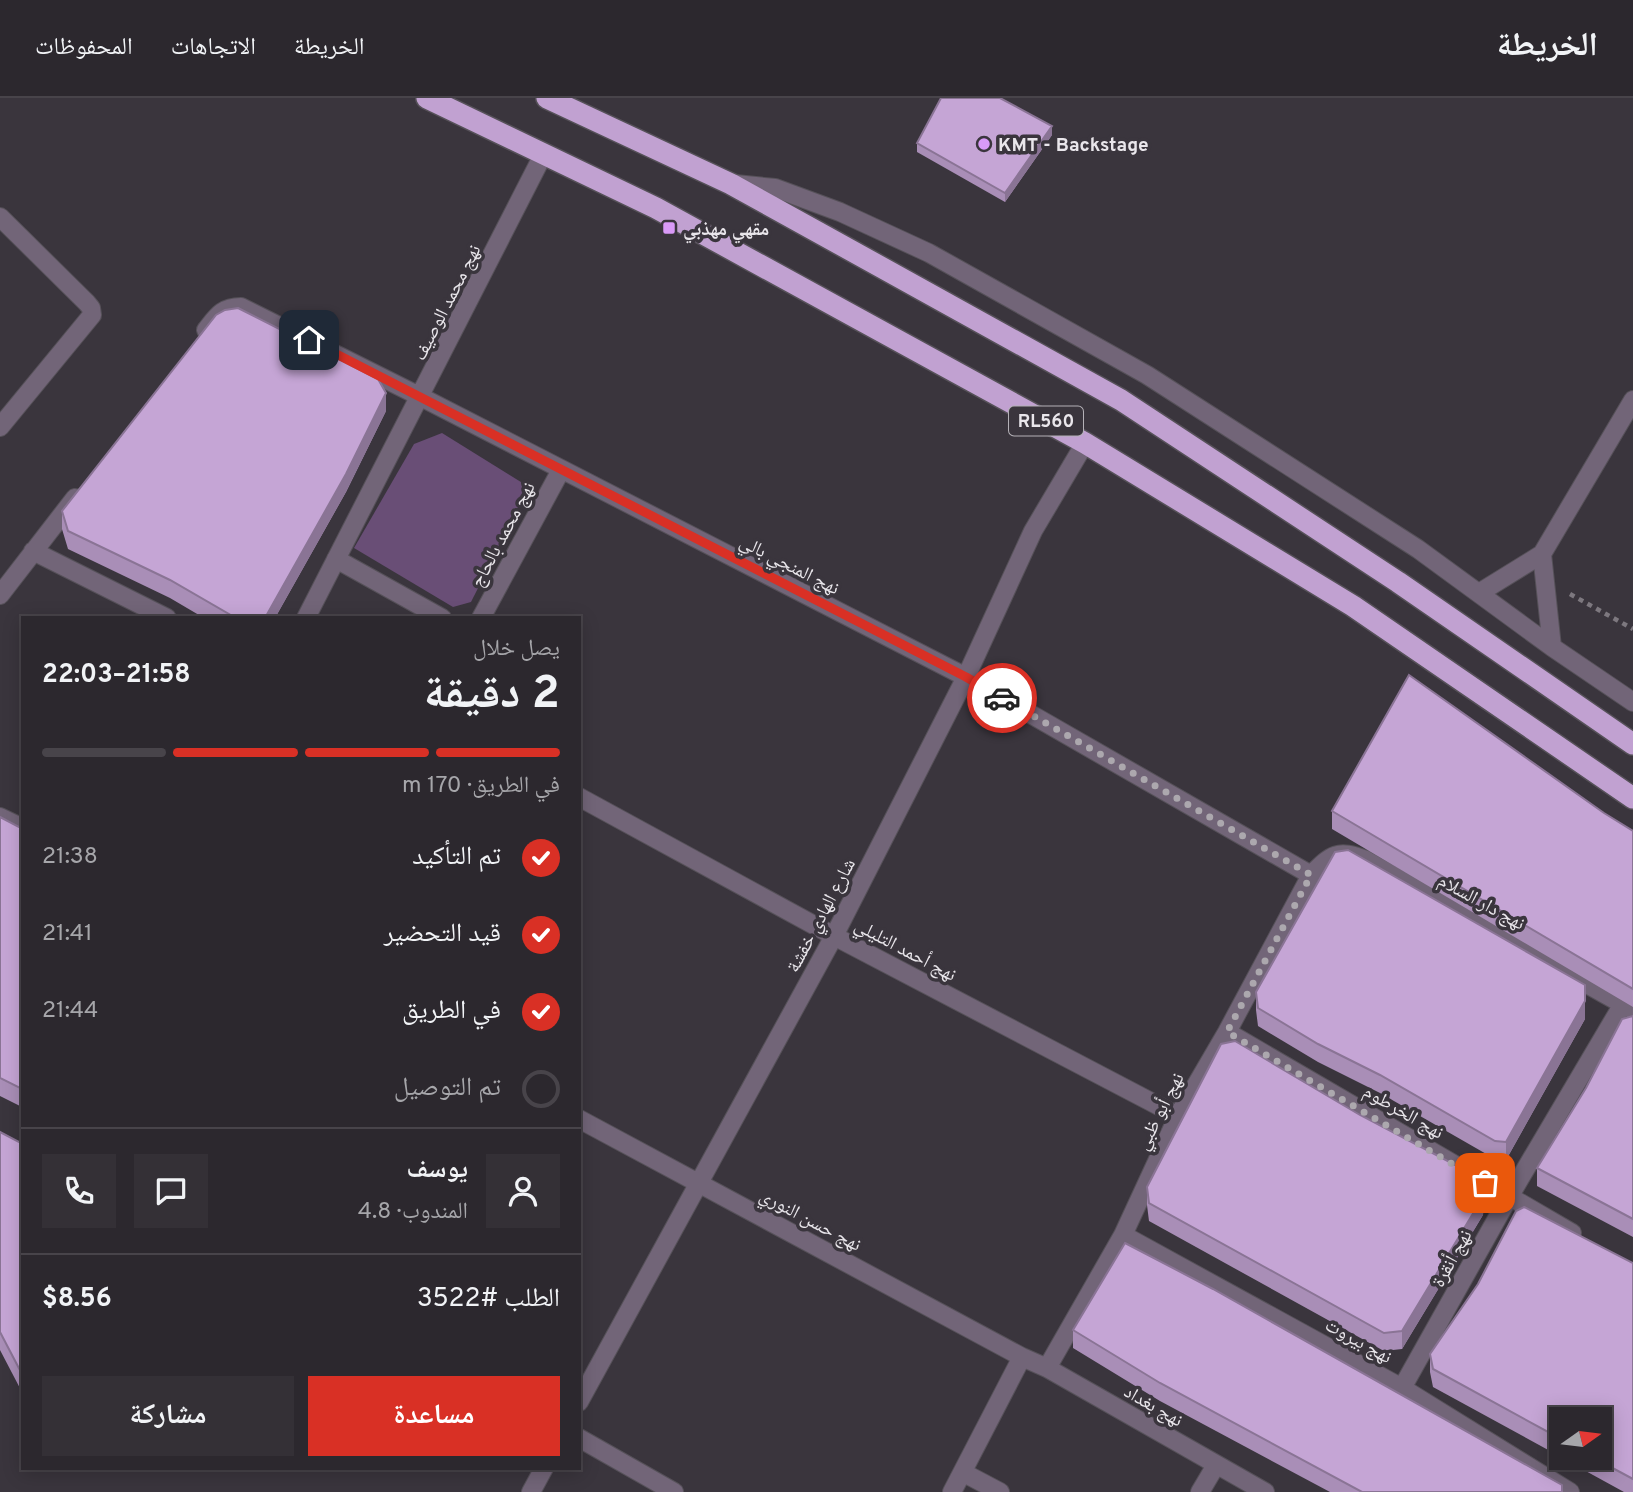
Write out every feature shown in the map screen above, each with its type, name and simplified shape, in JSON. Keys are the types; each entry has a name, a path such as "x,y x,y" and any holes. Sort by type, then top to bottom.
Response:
{"highway":[{"name":"RL560","path":"427,98 656,208 1085,443 1353,606 1633,798"},
{"name":"RL560","path":"547,98 731,184 1121,400 1398,582 1633,744"}],"street":[{"name":"نهج محمد الوصيف","path":"307,616 544,153"},
{"path":"731,184 775,188 840,212 941,259 1147,375 1418,549 1552,647 1633,702"},
{"path":"0,217 92,309 92,315 0,427"},
{"name":"نهج المنجي بالي","path":"195,344 220,312 229,307 241,306 966,677 1311,875"},
{"path":"1479,593 1542,554 1633,400"},
{"name":"شارع الهادي خفشة","path":"581,1398 834,936 966,677 1034,531 1085,443"},
{"name":"نهج محمد بالحاج","path":"482,616 561,470"},
{"path":"0,595 84,486"},
{"path":"33,551 163,616"},
{"path":"1542,554 1552,647"},
{"path":"336,559 438,616"},
{"name":"نهج أحمد التليلي","path":"581,798 834,936 1178,1115"},
{"path":"0,817 21,827"},
{"name":"نهج دار السلام","path":"1311,875 1328,858 1337,854 1348,853 1367,860 1628,1007"},
{"name":"نهج أبو ظبي","path":"1047,1368 1123,1235 1178,1115 1227,1032 1311,875"},
{"name":"نهج أنقرة","path":"1402,1388 1509,1197 1628,1007"},
{"name":"نهج الخرطوم","path":"1227,1032 1588,1242"},
{"name":"نهج حسن النوري","path":"581,1120 1022,1357"},
{"name":"نهج بيروت","path":"1123,1235 1402,1388 1570,1492"},
{"path":"952,1492 1022,1357"},
{"name":"نهج بغداد","path":"1022,1357 1047,1368 1265,1492"},
{"path":"581,1439 674,1492"},
{"path":"1200,1492 1216,1465"},
{"path":"531,1492 543,1470"},
{"path":"964,1473 1000,1492"}],"path":[{"path":"1544,580 1633,629"}],"shaded area":[{"path":"442,433 529,487 471,602 453,607 354,548 414,444"}],"building":[{"name":"KMT - Backstage","path":"941,98 1000,98 1052,126 1005,193 917,143"},
{"path":"238,308 378,379 386,393 346,474 266,616 233,616 170,580 68,531 62,511 216,315"},
{"path":"1409,675 1633,831 1633,989 1332,811"},
{"path":"0,817 21,828 21,1086 20,1088 0,1078"},
{"path":"1348,850 1585,985 1585,1001 1506,1142 1495,1141 1258,1008 1256,992 1335,852"},
{"path":"1633,1016 1633,1219 1537,1168 1586,1088 1622,1019"},
{"path":"1235,1041 1360,1115 1480,1178 1484,1188 1483,1197 1402,1331 1384,1333 1149,1203 1147,1187 1221,1044"},
{"path":"0,1132 21,1143 21,1372 0,1332"},
{"path":"1524,1207 1633,1263 1633,1479 1612,1468 1612,1407 1549,1407 1549,1432 1433,1369 1430,1354 1478,1284 1516,1211"},
{"path":"1125,1243 1213,1289 1562,1485 1562,1492 1362,1492 1160,1383 1073,1330"}],"way so far":[{"path":"1002,698 1311,875 1227,1032 1485,1183"}],"place":[{"name":"KMT - Backstage","path":"984,144"},
{"name":"مقهي مهذبي","path":"669,228"}],"route":[{"path":"309,340 966,677 1002,698"}]}
